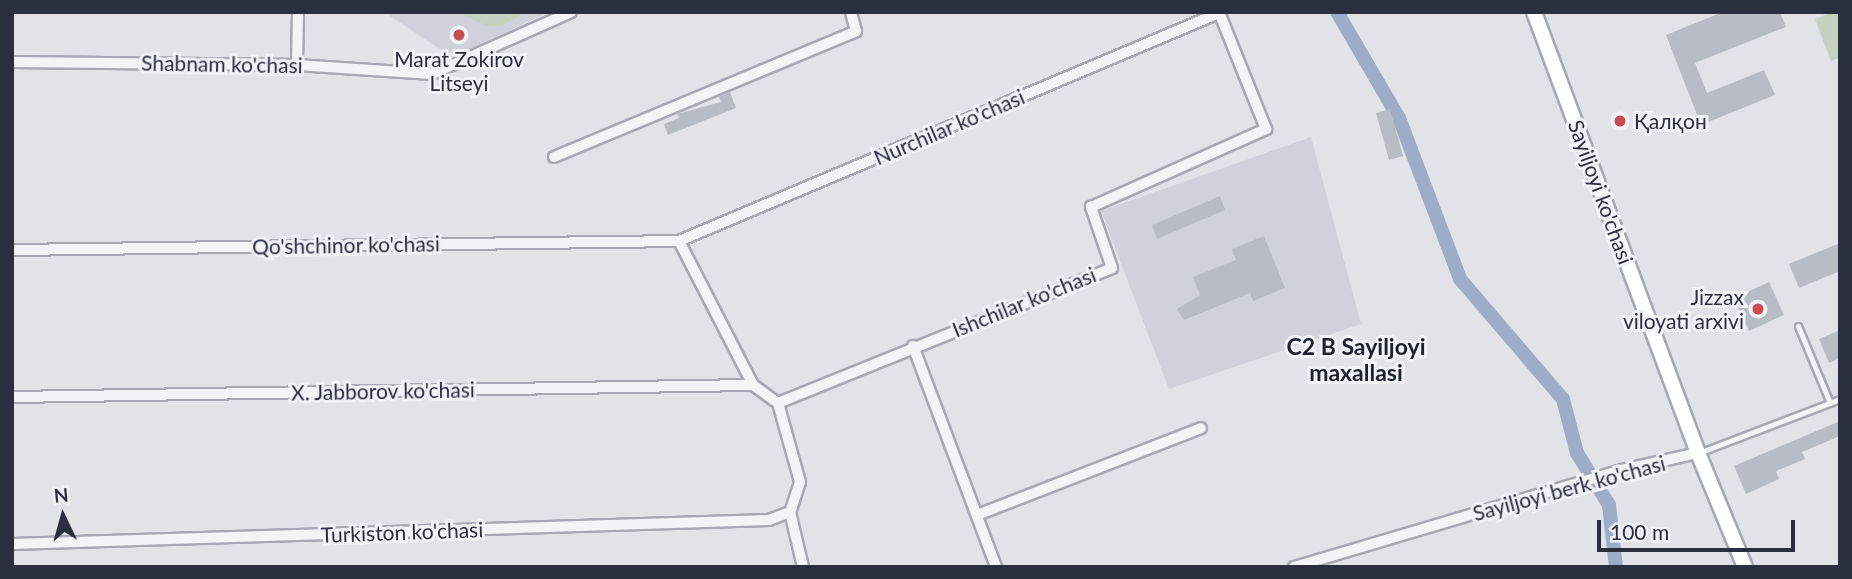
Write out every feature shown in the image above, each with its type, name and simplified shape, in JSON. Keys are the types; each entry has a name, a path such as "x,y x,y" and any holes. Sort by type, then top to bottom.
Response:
{"main road":[{"name":"Sayiljoyi ko'chasi","path":"1534,12 1698,453 1745,567"}],"street":[{"path":"297,65 298,12"},
{"name":"Shabnam ko'chasi","path":"12,62 297,65 432,74 571,12"},
{"path":"554,157 856,31 851,12"},
{"name":"Nurchilar ko'chasi","path":"679,241 1219,12 1266,130"},
{"name":"Ishchilar ko'chasi","path":"778,403 913,346 1112,268 1091,208 1266,130"},
{"path":"679,241 753,385 778,403 800,482 790,512 803,567"},
{"name":"Qo'shchinor ko'chasi","path":"12,250 679,241"},
{"path":"913,346 996,567"},
{"name":"X. Jabborov ko'chasi","path":"12,397 753,385"},
{"path":"977,515 1201,428"},
{"name":"Sayiljoyi berk ko'chasi","path":"1294,567 1622,470 1698,453"},
{"name":"Turkiston ko'chasi","path":"12,544 769,520 790,512"}],"lane":[{"path":"1798,326 1830,403"},
{"name":"Sayiljoyi berk ko'chasi","path":"1698,453 1840,400"}],"shaded area":[{"name":"Marat Zokirov Litseyi","path":"384,12 549,12 452,57"},
{"path":"1311,137 1361,324 1169,389 1101,211"}],"green space":[{"path":"458,12 526,12 503,25 487,26"},
{"path":"1832,12 1840,12 1840,58 1831,61 1815,19"}],"building":[{"path":"1723,12 1780,12 1786,27 1695,63 1707,93 1764,70 1775,95 1701,125 1666,35"},
{"path":"730,92 736,108 668,135 664,124 679,118 677,114 721,102 719,97"},
{"path":"1390,109 1403,156 1389,160 1376,113"},
{"path":"1220,196 1225,210 1157,239 1152,225"},
{"path":"1264,236 1285,288 1253,301 1250,293 1184,320 1177,309 1200,295 1193,277 1236,260 1232,249"},
{"path":"1840,243 1840,271 1799,288 1789,264"},
{"name":"Jizzax viloyati arxivi","path":"1769,282 1784,315 1749,331 1734,298"},
{"path":"1840,330 1840,358 1829,363 1819,339"},
{"path":"1840,421 1840,436 1802,452 1805,459 1776,471 1779,479 1746,494 1734,466"}],"waterway":[{"path":"1337,12 1399,118 1460,279 1563,399 1577,453 1609,505 1616,567"}],"place":[{"name":"Marat Zokirov Litseyi","path":"459,35"},
{"name":"Қалқон","path":"1620,121"},
{"name":"Jizzax viloyati arxivi","path":"1758,309"}],"district":[{"name":"C2 B Sayiljoyi maxallasi","path":"1356,359"}]}
